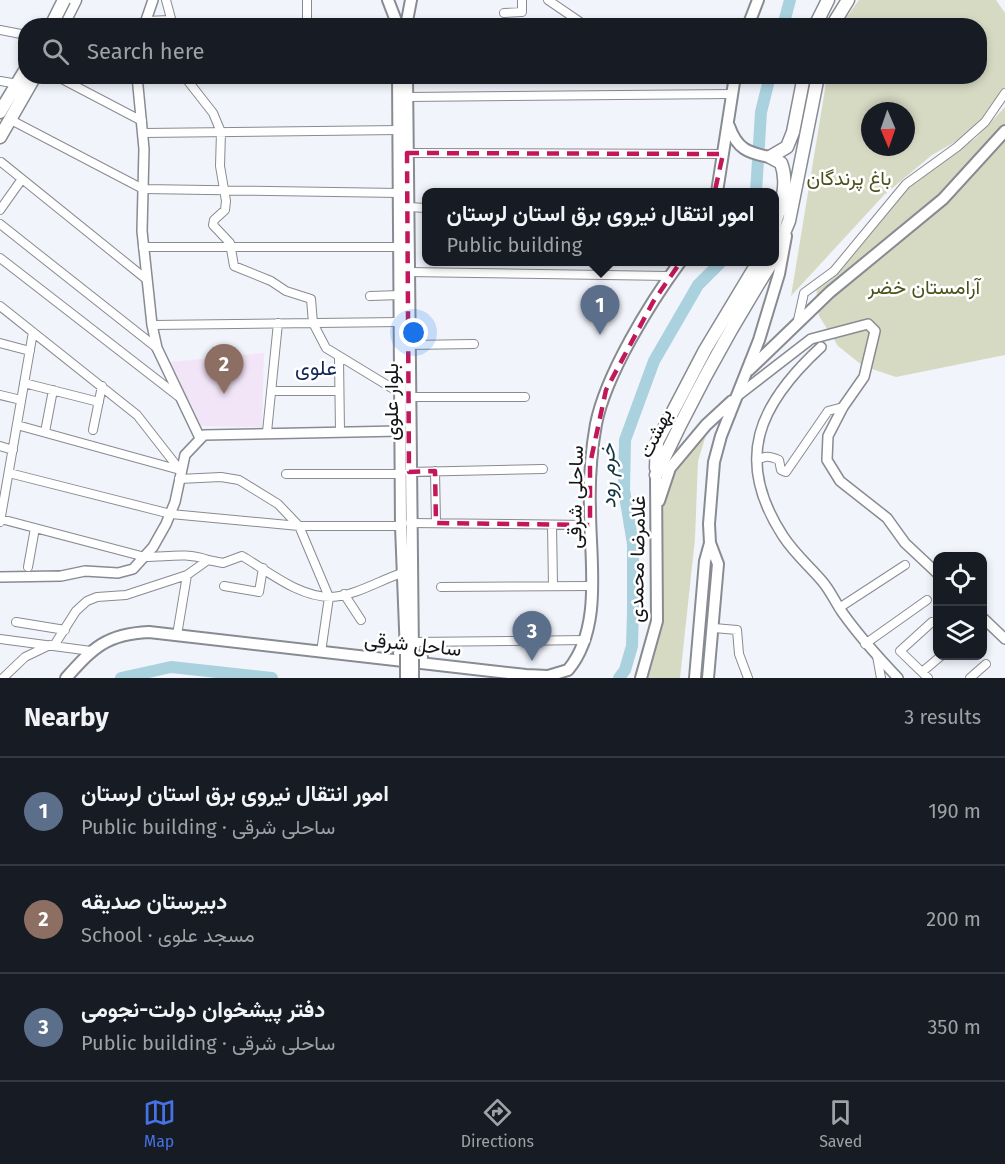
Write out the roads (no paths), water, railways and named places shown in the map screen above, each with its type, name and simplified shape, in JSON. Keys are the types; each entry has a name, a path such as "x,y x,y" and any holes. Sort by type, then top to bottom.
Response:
{"main road":[{"path":"388,0 395,18"},
{"path":"395,0 405,0"},
{"path":"408,18 411,0"},
{"path":"751,18 758,0"},
{"path":"819,18 828,0"},
{"path":"837,18 848,0"},
{"path":"60,18 64,2"},
{"path":"0,103 6,82 18,69"},
{"path":"0,112 18,82"},
{"path":"0,127 24,84"},
{"path":"0,137 31,84"},
{"name":"بلوار علوی","path":"398,84 400,322 405,395 406,524 413,642 409,655"},
{"name":"بلوار علوی","path":"405,473 400,431 409,345 407,84"},
{"path":"718,188 733,84"},
{"path":"767,156 788,147 794,132 803,84"},
{"name":"بهشت","path":"779,245 789,221 816,84"},
{"path":"727,123 733,137 748,153 767,156 781,163 785,173 779,212"},
{"path":"745,374 798,320 943,199 1005,131"},
{"path":"695,678 705,561 711,543 714,462 721,436 759,340 779,274 789,221"},
{"name":"ساحلی شرقی","path":"526,675 562,673 574,662 586,640 591,586 590,464 597,421 606,390 634,335 677,266"},
{"name":"بهشت","path":"656,475 657,442 705,350 755,266"},
{"name":"بهشت","path":"656,475 687,410 769,266"},
{"path":"656,510 670,468 706,424 735,399"},
{"path":"706,424 717,425 721,436"},
{"name":"غلامرضا محمدی","path":"641,678 657,621 656,475"},
{"name":"بلوار علوی","path":"406,524 402,573 409,655"},
{"path":"708,678 718,564 711,543"},
{"path":"66,678 91,651 118,636 149,633 177,635"},
{"name":"ساحل شرقی","path":"177,635 296,649 322,649 526,675"},
{"path":"699,645 712,647"},
{"path":"322,649 409,655 498,665 526,675"},
{"path":"406,678 409,655"},
{"path":"409,655 413,678"}],"street":[{"path":"146,18 153,0"},
{"path":"166,0 171,18"},
{"path":"307,0 307,18"},
{"path":"504,13 522,12 522,0"},
{"path":"548,0 574,18"},
{"path":"0,30 18,33"},
{"path":"71,84 142,121"},
{"path":"138,84 143,133 143,247 152,325 157,348 200,438"},
{"path":"191,84 207,103 221,132 220,166 226,190 225,210 213,225 232,247 234,266 237,269 311,299 313,323 326,348 339,358 405,395 525,397"},
{"path":"798,320 804,293 834,271 906,184 957,147 985,122 1005,93"},
{"path":"407,97 731,94"},
{"path":"11,120 143,189 399,193"},
{"path":"143,133 399,130"},
{"path":"407,153 723,154"},
{"path":"2,162 146,279"},
{"path":"0,210 22,179"},
{"path":"408,207 422,208"},
{"path":"0,224 157,348"},
{"path":"143,247 399,247"},
{"path":"0,258 178,396"},
{"path":"408,272 670,276"},
{"path":"370,296 400,295"},
{"path":"0,306 137,415 179,474"},
{"path":"152,325 400,322"},
{"path":"735,399 811,339 866,322 875,331 871,354 864,376 843,407 828,436 827,460 840,481 887,518 905,543 933,569"},
{"path":"267,432 278,323"},
{"path":"33,332 9,473 3,491 0,521 146,557 191,554 223,563 242,556 290,585 329,597 344,594 402,573"},
{"path":"0,343 30,351"},
{"path":"409,345 474,344"},
{"path":"821,347 792,373 766,411 758,441 757,461 762,488 782,535 802,562 823,582 839,609 865,644 898,678"},
{"path":"339,358 340,432"},
{"path":"24,382 99,402"},
{"path":"93,430 102,386"},
{"path":"45,432 53,390"},
{"path":"271,391 339,391"},
{"path":"0,395 21,400"},
{"path":"757,461 762,457 771,456 778,460 781,470 786,472 793,466 828,411 843,407"},
{"path":"17,425 179,474 239,480 278,504 299,526 329,597 322,649"},
{"path":"0,577 60,576 94,571 127,572 146,557 171,514 185,454 200,438 208,435 400,431"},
{"path":"0,446 13,450"},
{"path":"286,474 543,469"},
{"path":"435,471 435,524"},
{"path":"9,473 171,514 299,526 590,525"},
{"path":"552,525 553,586"},
{"path":"28,567 35,528"},
{"path":"3,678 34,651 55,645 76,611 87,601 96,597 126,594 187,575 208,560"},
{"path":"839,609 905,565"},
{"path":"224,586 259,592 263,568"},
{"path":"177,635 187,575"},
{"path":"441,587 591,586"},
{"path":"344,594 361,620"},
{"path":"865,644 927,600"},
{"path":"16,622 65,630"},
{"path":"932,622 900,651 925,675 938,660"},
{"path":"987,622 1005,639"},
{"path":"714,628 737,630 739,654 748,678"},
{"path":"0,639 91,651"},
{"path":"413,642 586,640"},
{"path":"877,656 881,678"},
{"path":"970,678 986,664"}],"waterway":[{"name":"خرم رود","path":"785,18 790,0"},
{"name":"خرم رود","path":"756,188 761,112 768,84"},
{"name":"خرم رود","path":"619,678 625,670 632,646 633,612 633,544 624,490 625,440 654,361 698,285 717,266"},
{"name":"خرم رود","path":"121,678 171,667 272,678"}],"place":[{"name":"امور انتقال نیروی برق استان لرستان","path":"600,335"},
{"name":"دبیرستان صدیقه","path":"224,394"},
{"name":"دفتر پیشخوان دولت-نجومی","path":"532,661"}],"district":[{"name":"علوی","path":"316,368"}],"park label":[{"name":"باغ پرندگان","path":"849,178"},
{"name":"آرامستان خضر","path":"924,287"}]}
